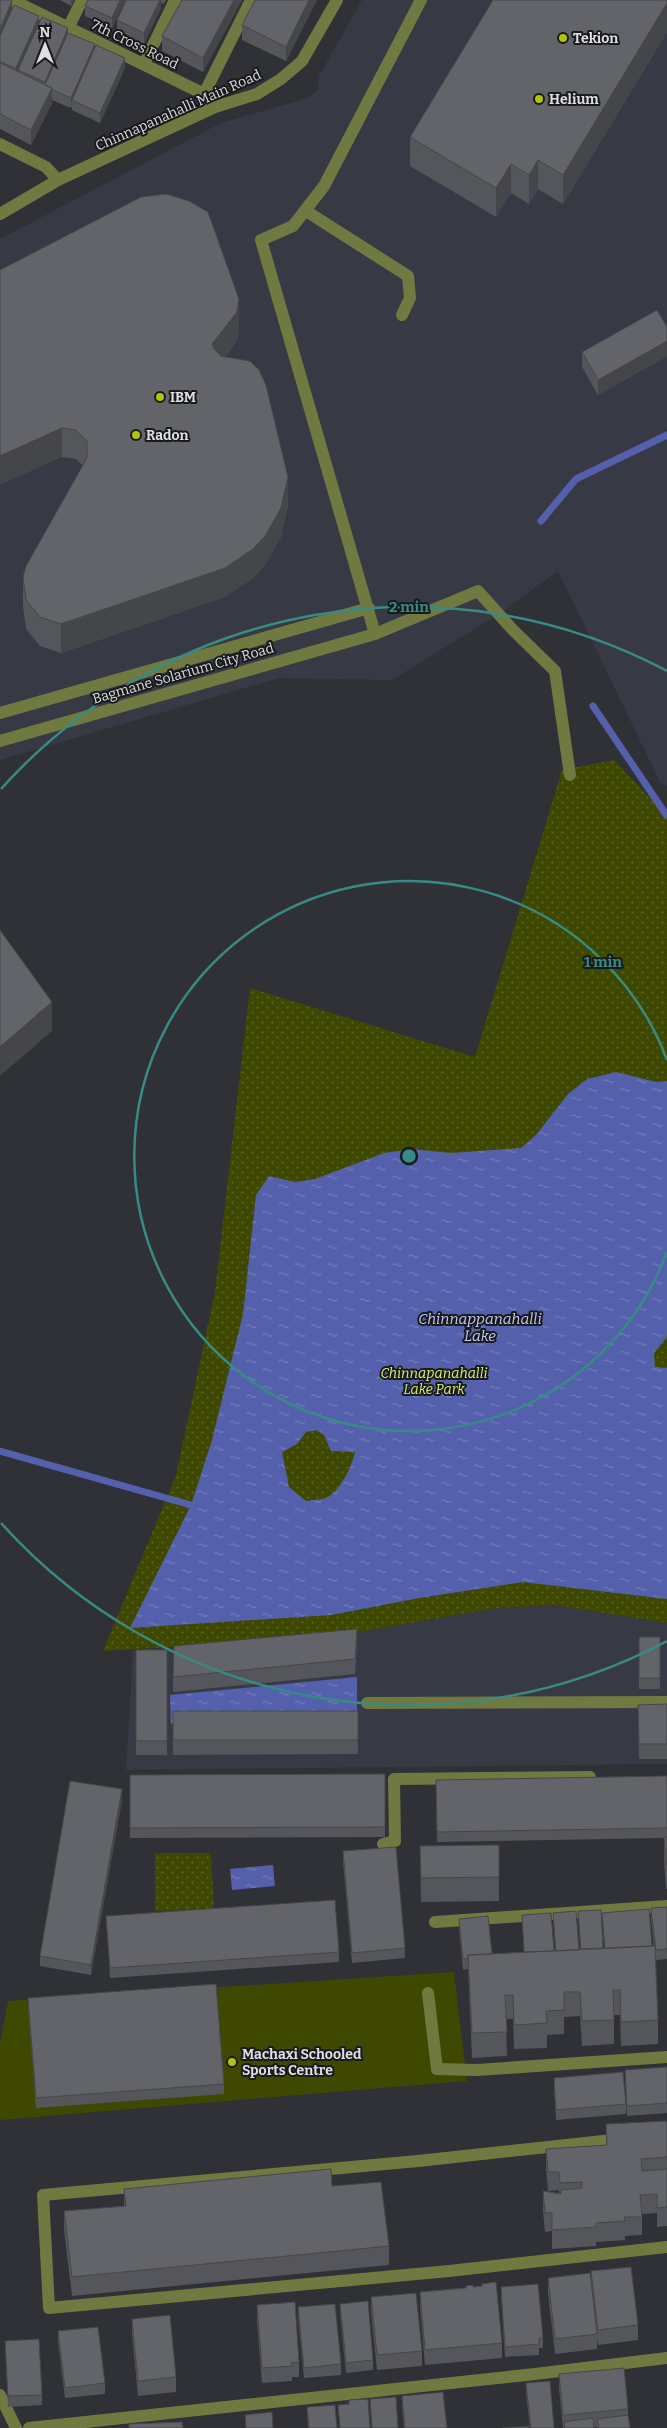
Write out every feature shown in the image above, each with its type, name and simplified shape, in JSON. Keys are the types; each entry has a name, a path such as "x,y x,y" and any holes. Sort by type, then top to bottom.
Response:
{"street":[{"name":"7th Cross Road","path":"12,0 204,94 215,107"},
{"path":"68,28 82,0"},
{"path":"144,64 176,0"},
{"path":"204,94 251,0"},
{"name":"Chinnapanahalli Main Road","path":"0,214 58,180 215,107 257,94 281,79 302,61 337,0"},
{"path":"375,634 261,240 293,226 324,186 421,0"},
{"path":"0,144 46,167 58,180"},
{"path":"306,211 408,276 410,298 402,315"},
{"name":"Bagmane Solarium City Road","path":"0,741 375,634 478,591 512,629 555,671 570,775"},
{"name":"Bagmane Solarium City Road","path":"0,713 369,608"},
{"path":"367,1703 667,1702"},
{"path":"383,1844 395,1841 394,1779 599,1777"},
{"path":"435,1922 667,1906"},
{"path":"428,1993 437,2069 477,2070 667,2057"},
{"path":"638,2137 418,2161 43,2195 49,2308 449,2271 667,2247"},
{"path":"29,2428 667,2358"},
{"path":"0,2395 16,2428"}],"shaded area":[{"path":"362,0 667,0 667,786 660,782 558,571 502,612 392,680 279,678 0,760 0,239 221,123 305,99 318,90 319,76"},
{"path":"554,1605 667,1623 667,1764 126,1770 133,1650 324,1638 498,1608"}],"green space":[{"name":"Chinnappanahalli Lake","path":"614,760 667,816 667,1623 554,1605 498,1608 324,1638 103,1651 176,1475 215,1292 250,988 475,1057 562,770"},
{"path":"155,1853 211,1853 214,1909 155,1911"},
{"name":"Machaxi Schooled Sports Centre","path":"454,1972 467,2081 0,2120 0,2043 8,2001"}],"water":[{"name":"Chinnappanahalli Lake","path":"616,1072 656,1082 667,1081 667,1337 654,1353 655,1367 667,1368 667,1599 523,1582 419,1598 331,1615 130,1628 191,1505 212,1440 243,1314 256,1195 269,1176 295,1182 315,1179 384,1153 411,1149 451,1153 521,1148 536,1135 568,1094 587,1079","holes":["316,1430 324,1435 331,1451 355,1452 345,1478 336,1490 326,1498 306,1501 289,1487 282,1452 297,1444 306,1432"]},
{"path":"357,1677 357,1723 171,1724 170,1695"},
{"path":"273,1865 275,1886 232,1890 230,1869"}],"building":[{"path":"0,0 12,1 0,29"},
{"path":"88,0 120,0 112,18 85,6"},
{"path":"126,0 160,0 144,33 117,20"},
{"path":"182,0 234,0 203,58 162,36"},
{"path":"255,0 309,0 286,47 242,25"},
{"name":"Helium","path":"493,0 667,0 667,3 563,175 538,160 529,175 511,164 496,188 410,137"},
{"path":"14,5 39,16 16,68 0,62 0,36"},
{"path":"42,17 68,28 45,82 18,70"},
{"path":"68,33 95,44 71,98 45,85"},
{"path":"96,45 125,58 100,113 72,100"},
{"path":"0,63 52,88 31,130 0,114"},
{"name":"Radon","path":"166,194 189,201 208,212 239,299 237,312 212,344 221,356 250,361 259,370 266,385 288,477 281,508 265,536 253,549 225,568 61,624 40,617 26,600 23,577 26,566 87,458 87,441 76,430 62,428 0,456 0,270 141,197"},
{"path":"657,310 667,327 667,341 598,380 582,352"},
{"path":"0,930 52,1002 0,1047"},
{"path":"357,1629 355,1659 173,1677 174,1646"},
{"path":"639,1637 660,1637 660,1678 639,1678"},
{"path":"136,1650 167,1650 167,1741 136,1741"},
{"path":"667,1704 667,1744 639,1744 638,1705"},
{"path":"173,1711 358,1711 358,1740 173,1740"},
{"path":"385,1774 385,1827 130,1828 130,1775"},
{"path":"667,1776 667,1828 437,1832 436,1780"},
{"path":"70,1781 122,1789 91,1965 40,1956"},
{"path":"664,1837 667,1837 667,1865 666,1865"},
{"path":"499,1845 499,1877 421,1878 420,1846"},
{"path":"396,1847 405,1948 352,1953 343,1851"},
{"path":"335,1900 339,1952 110,1968 106,1916"},
{"path":"667,1907 667,1949 656,1950 651,1908"},
{"path":"649,1909 652,1946 605,1948 602,1913"},
{"path":"601,1910 603,1948 581,1949 578,1911"},
{"path":"576,1911 579,1950 556,1951 553,1913"},
{"path":"551,1913 554,1951 524,1952 522,1915"},
{"path":"488,1916 492,1954 468,1955 468,1959 463,1959 459,1919"},
{"path":"655,1946 658,2020 621,2022 620,1990 613,1990 614,2020 582,2021 580,1992 564,1992 564,2010 546,2011 547,2023 514,2025 513,1995 505,1995 507,2032 472,2033 468,1955"},
{"path":"216,1984 224,2084 36,2098 28,1998"},
{"path":"667,2067 667,2103 627,2106 625,2070"},
{"path":"623,2072 626,2104 556,2110 554,2078"},
{"path":"667,2121 667,2157 641,2159 642,2171 667,2169 667,2207 657,2208 657,2194 640,2195 642,2217 624,2217 625,2221 596,2223 596,2227 552,2230 552,2213 545,2213 543,2191 561,2194 561,2190 582,2188 582,2182 560,2183 559,2172 548,2172 546,2149 607,2145 606,2124"},
{"path":"331,2169 332,2186 381,2182 389,2246 72,2277 64,2211 126,2206 124,2189"},
{"path":"631,2267 638,2325 598,2330 591,2271"},
{"path":"590,2273 597,2334 555,2339 548,2278"},
{"path":"496,2282 502,2343 425,2350 420,2292 466,2288 466,2286 473,2285 473,2287 482,2286 482,2284"},
{"path":"538,2284 543,2338 539,2338 539,2344 505,2347 501,2287"},
{"path":"416,2293 422,2351 377,2355 371,2297"},
{"path":"368,2301 373,2360 346,2363 340,2304"},
{"path":"295,2302 299,2362 291,2363 292,2366 262,2368 257,2305"},
{"path":"335,2304 341,2364 304,2368 298,2307"},
{"path":"170,2315 176,2377 138,2381 132,2319"},
{"path":"98,2327 105,2383 65,2388 58,2331"},
{"path":"39,2339 42,2395 8,2396 5,2341"},
{"path":"624,2368 628,2409 563,2415 559,2374"},
{"path":"550,2381 554,2428 531,2428 526,2383"},
{"path":"443,2392 447,2428 405,2428 402,2396"},
{"path":"396,2397 398,2428 372,2428 370,2399"},
{"path":"368,2399 370,2428 340,2428 338,2405 349,2404 349,2400"},
{"path":"335,2405 337,2428 309,2428 307,2407"},
{"path":"272,2412 273,2428 246,2428 245,2415"},
{"path":"628,2415 630,2428 599,2428 597,2419"},
{"path":"593,2418 594,2428 565,2428 564,2422"},
{"path":"182,2422 183,2428 129,2428 129,2424"},
{"path":"529,2426 529,2428 502,2428"}],"waterway":[{"path":"541,521 576,479 667,435"},
{"path":"593,706 667,816"},
{"path":"0,1451 191,1505"}],"place":[{"name":"Tekion","path":"563,38"},
{"name":"Helium","path":"539,99"},
{"name":"IBM","path":"160,397"},
{"name":"Radon","path":"136,435"},
{"name":"Machaxi Schooled Sports Centre","path":"232,2062"}],"park label":[{"name":"Chinnapanahalli Lake Park","path":"434,1382"}]}
